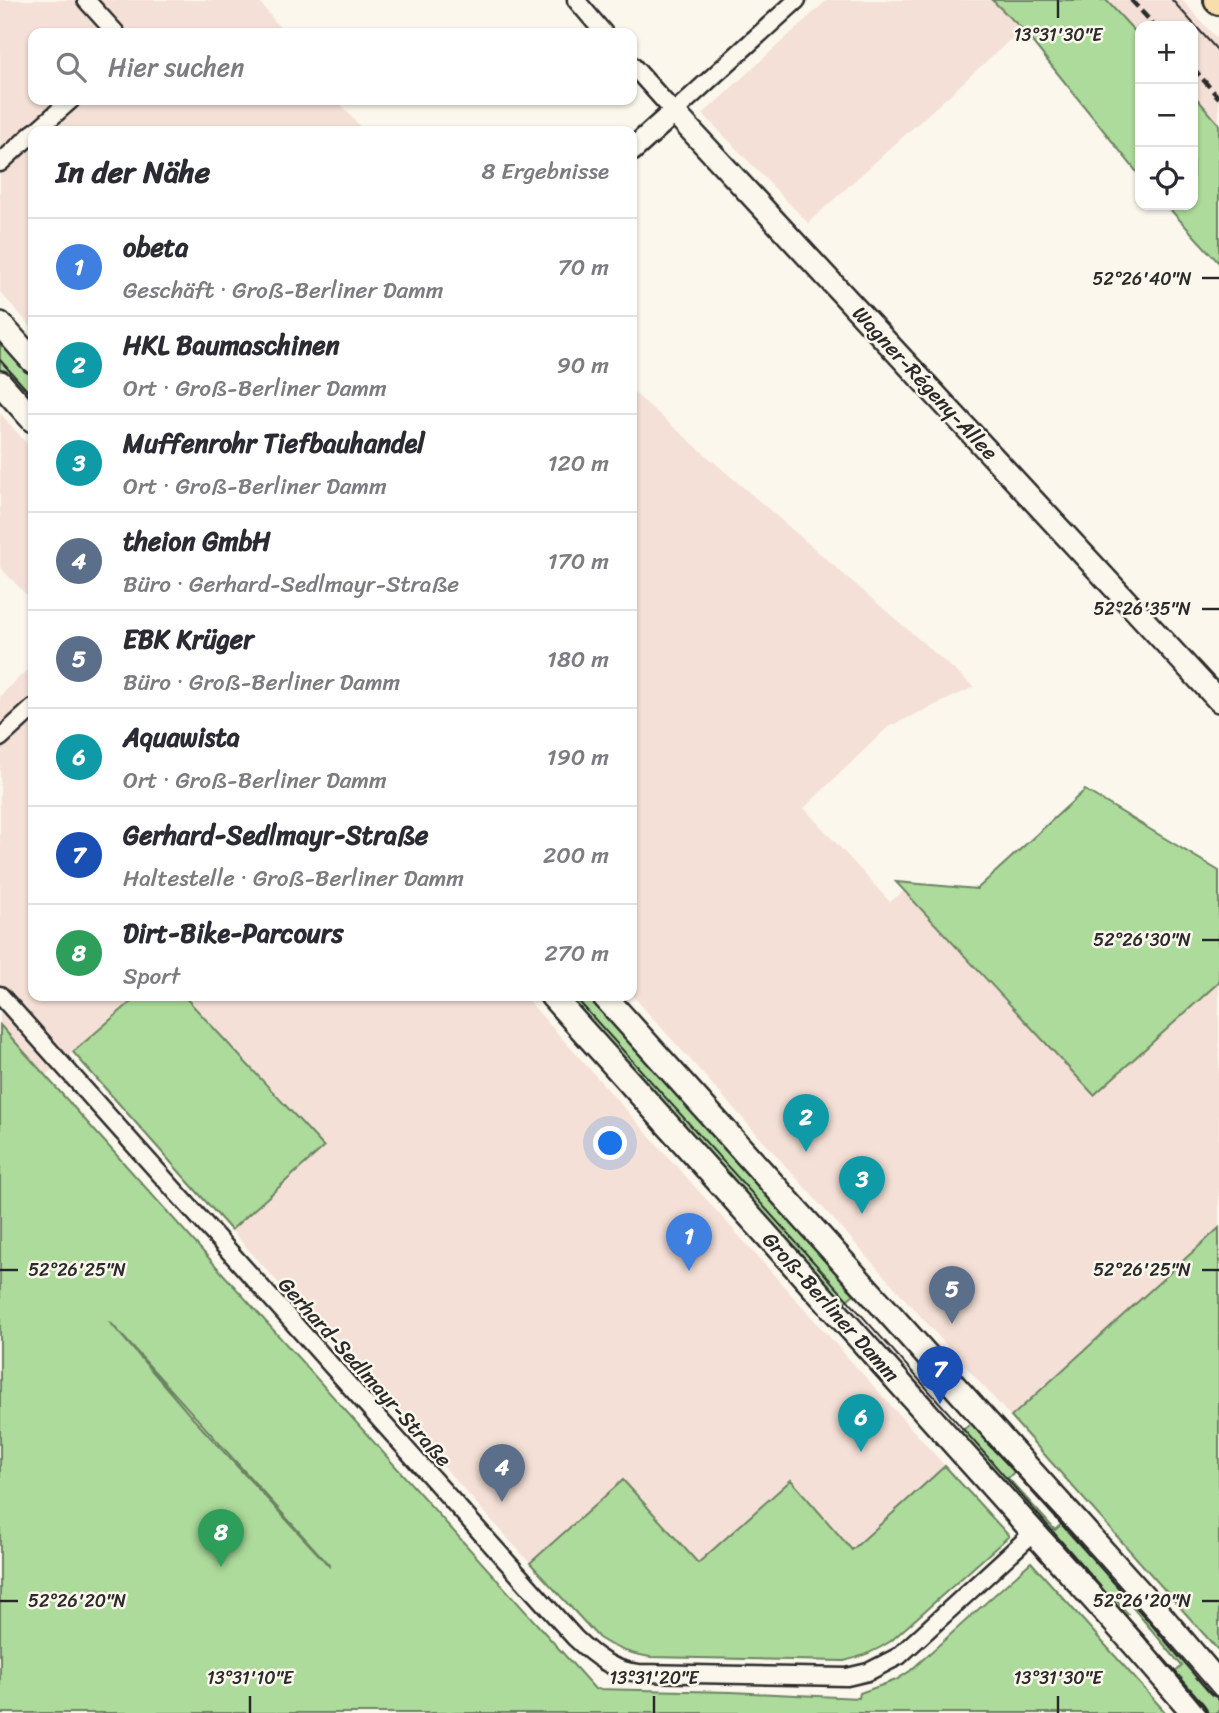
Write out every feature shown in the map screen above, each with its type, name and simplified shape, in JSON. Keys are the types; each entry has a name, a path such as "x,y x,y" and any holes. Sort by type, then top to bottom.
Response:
{"main road":[{"path":"0,324 28,355"},
{"path":"0,383 28,414"},
{"name":"Groß-Berliner Damm","path":"556,1001 1194,1713"},
{"name":"Groß-Berliner Damm","path":"609,1001 1163,1617 1219,1684"}],"street":[{"path":"86,0 111,28"},
{"path":"576,0 600,28"},
{"path":"637,145 797,0"},
{"name":"Wagner-Régeny-Allee","path":"637,71 1219,701"},
{"path":"41,126 65,105"},
{"path":"0,163 28,137"},
{"path":"0,738 28,713"},
{"name":"Gerhard-Sedlmayr-Straße","path":"0,995 575,1638 606,1663 626,1672 639,1673 847,1677 868,1672 899,1656 1034,1532"}],"shaded area":[{"path":"0,0 258,0 280,28 28,28 28,105 341,105 360,126 28,126 28,323 0,292"},
{"path":"827,0 992,0 1022,29 808,223 703,114"},
{"path":"1106,0 1182,0 1219,41 1219,123 1198,100 1198,21 1135,21 1135,32"},
{"path":"637,395 974,687 888,727 804,808 890,902 904,891 1094,1095 1219,982 1219,1228 1011,1417 637,1001"},
{"path":"0,413 28,445 28,597 0,567"},
{"path":"28,669 28,1001 132,1001 45,1076 0,1025 0,696"},
{"path":"189,1001 528,1001 945,1466 851,1550 791,1480 698,1564 623,1480 530,1563 231,1230 324,1147"}],"green space":[{"path":"992,0 1106,0 1135,32 1135,170 1022,29"},
{"path":"1198,100 1219,124 1219,263 1171,210 1198,210"},
{"path":"0,334 28,366 28,403 0,372"},
{"path":"1085,790 1219,871 1219,982 1094,1095 896,882 977,889"},
{"path":"132,1001 189,1001 324,1147 231,1230 73,1052"},
{"path":"566,1001 599,1001 853,1282 847,1287 854,1294 840,1306"},
{"path":"0,1025 595,1689 859,1698 860,1693 896,1680 910,1671 1031,1562 1166,1713 0,1713","holes":["109,1321 329,1565 189,1414"]},
{"path":"1219,1228 1219,1651 1011,1417"},
{"path":"975,1419 1019,1467 1008,1478 1055,1530 1066,1520 1219,1692 1219,1713 1203,1713 1172,1675 1182,1666 1123,1596 1117,1601 1128,1614 1122,1619 957,1436"},
{"path":"945,1466 1009,1536 891,1641 857,1658 844,1661 650,1657 629,1653 599,1638 530,1563 623,1480 698,1563 791,1480 852,1550"}],"tram line":[{"path":"1172,0 1219,52"},
{"path":"0,360 28,391"},
{"path":"579,1001 973,1441 1208,1713"},
{"path":"986,1442 1105,1569 1219,1700"}],"railway":[{"path":"1131,0 1150,21"},
{"path":"1198,74 1219,98"}],"place":[{"name":"HKL Baumaschinen","path":"806,1152"},
{"name":"Muffenrohr Tiefbauhandel","path":"862,1214"},
{"name":"obeta","path":"689,1271"},
{"name":"EBK Krüger","path":"952,1324"},
{"name":"Gerhard-Sedlmayr-Straße","path":"940,1404"},
{"name":"Aquawista","path":"861,1452"},
{"name":"theion GmbH","path":"502,1502"},
{"name":"Dirt-Bike-Parcours","path":"221,1567"}]}
